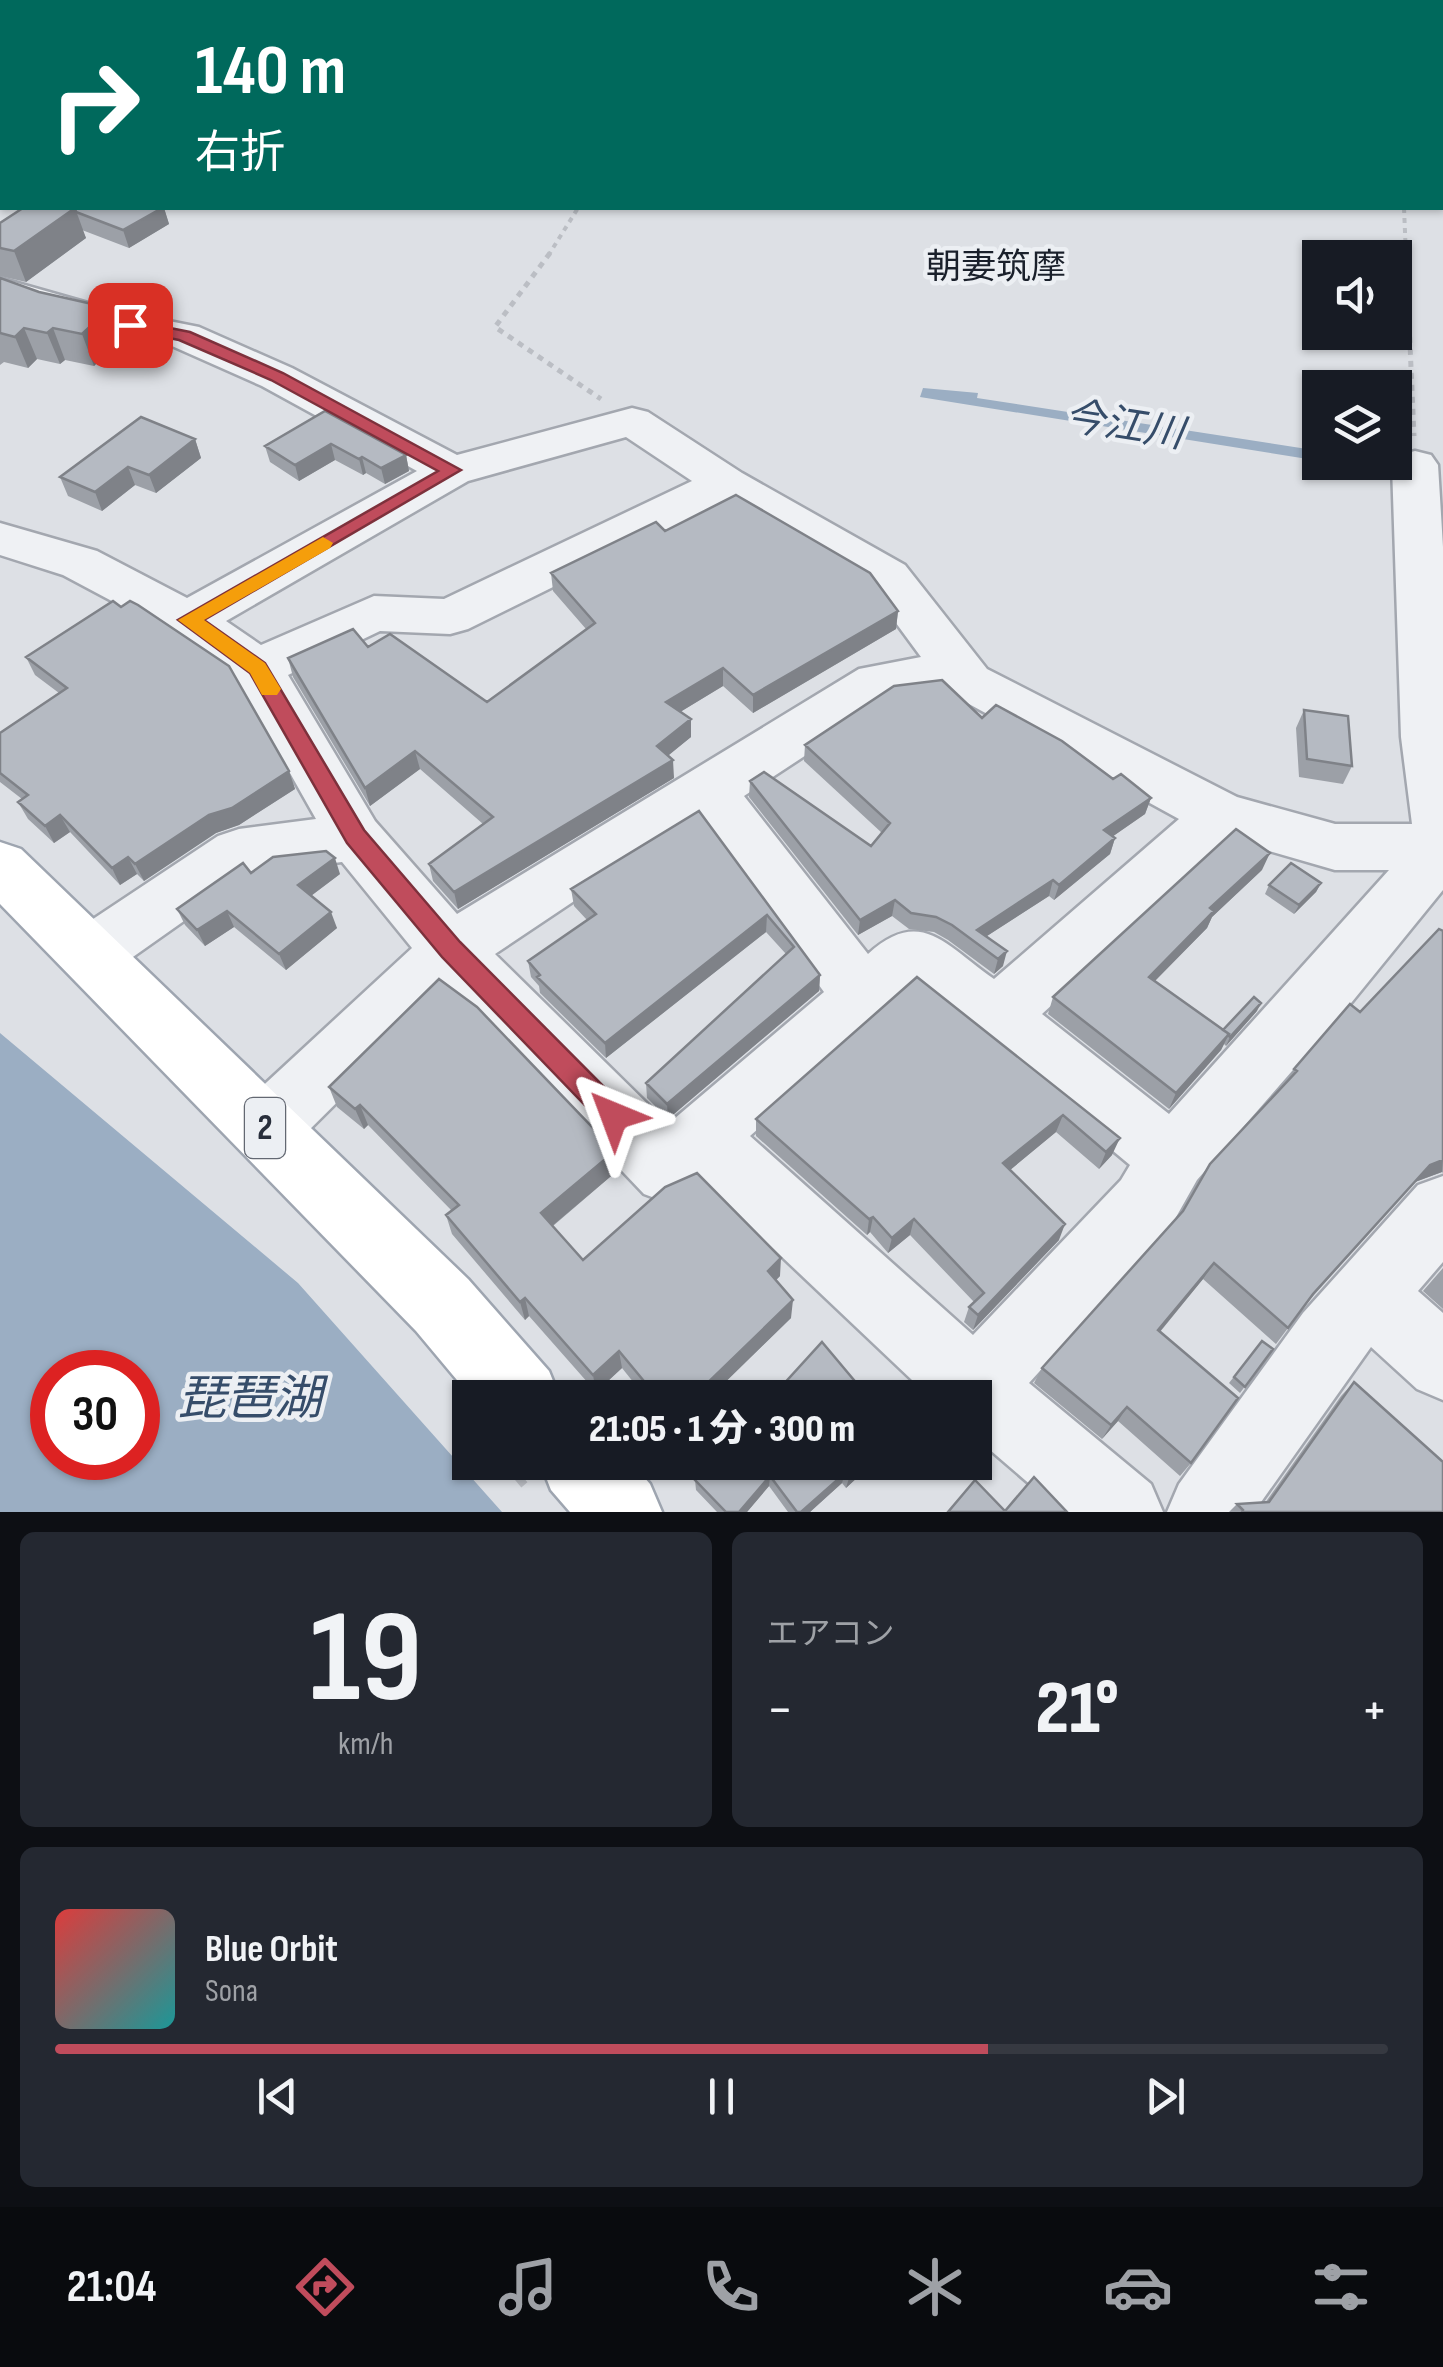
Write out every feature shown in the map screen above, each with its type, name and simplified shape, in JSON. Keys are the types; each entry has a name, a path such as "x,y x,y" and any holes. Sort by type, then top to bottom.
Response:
{"main road":[{"name":"2","path":"0,866 92,953 442,1305 507,1380"},
{"path":"594,1480 622,1512"}],"street":[{"path":"0,290 102,320 184,336 277,377 452,470"},
{"path":"188,620 452,470 632,421 726,482 888,577 968,682 1221,815 1335,846 1443,848"},
{"path":"1416,472 1443,837"},
{"path":"258,668 374,613 450,617 726,482"},
{"path":"0,539 80,563 188,620 258,668 355,837 451,950 668,1171 700,1136 864,998 910,954 997,1016 1173,1158"},
{"path":"265,1128 451,950 606,849 708,791 878,682 960,671"},
{"path":"708,791 864,998"},
{"path":"997,1016 1221,815"},
{"path":"92,953 239,852 355,837"},
{"path":"981,1380 1146,1202 1173,1158 1326,988 1443,848"},
{"path":"700,1136 966,1380"},
{"path":"1206,1512 1329,1339 1443,1209"},
{"path":"1368,1295 1443,1363"},
{"path":"992,1402 1123,1512"}],"path":[{"path":"577,210 495,327 632,421"},
{"path":"1404,210 1416,472"}],"water":[{"name":"今江川","path":"923,388 978,393 977,398 1302,448 1302,458 920,397"},
{"name":"琵琶湖","path":"0,1033 298,1283 452,1456 452,1480 473,1480 502,1512 0,1512"}],"building":[{"path":"20,210 72,210 14,251 0,248 0,223"},
{"path":"76,210 158,210 123,230"},
{"path":"0,278 39,292 110,308 82,334 53,328 47,333 24,328 15,337 0,333"},
{"path":"325,411 406,455 381,468 331,444 295,465 265,446"},
{"path":"141,417 195,439 149,475 128,467 95,492 60,477"},
{"path":"736,495 870,573 898,611 753,695 723,668 666,702 691,719 657,746 673,760 454,892 429,864 493,817 415,751 365,788 288,658 353,629 368,647 390,634 487,702 595,623 551,573 656,522 665,531"},
{"path":"113,601 121,607 130,601 138,605 229,666 289,771 232,808 209,815 135,864 128,857 112,868 60,815 45,826 18,802 28,795 0,773 0,733 67,688 26,657"},
{"path":"942,680 982,718 996,705 1062,741 1113,779 1121,774 1151,798 1104,830 1115,838 1059,885 1053,880 977,930 1007,951 998,959 952,925 936,917 911,913 895,900 860,920 750,781 764,772 871,846 890,823 805,745 894,686"},
{"path":"1304,710 1348,716 1352,766 1307,759"},
{"path":"699,811 820,975 667,1104 646,1083 794,947 767,915 605,1043 537,977 540,975 528,961 596,914 571,889"},
{"path":"1236,829 1270,853 1210,908 1214,911 1149,977 1229,1034 1176,1093 1053,997"},
{"path":"326,851 335,858 298,885 331,912 279,954 227,911 197,930 177,909 243,863 251,873 273,857"},
{"path":"1291,863 1321,883 1299,905 1269,885"},
{"path":"1439,929 1443,931 1443,1160 1430,1165 1313,1294 1288,1328 1214,1263 1158,1330 1238,1398 1191,1463 1127,1407 1111,1425 1042,1368 1183,1211 1210,1164 1297,1071 1294,1069 1350,1004 1360,1012"},
{"path":"917,977 1120,1138 1106,1152 1063,1115 1003,1163 1065,1224 978,1315 969,1307 984,1293 914,1219 892,1238 873,1217 869,1219 756,1119"},
{"path":"439,979 477,1007 615,1151 541,1213 583,1260 665,1187 697,1173 781,1258 768,1271 793,1300 711,1380 643,1380 619,1351 593,1375 525,1298 520,1302 446,1215 459,1205 360,1105 355,1109 329,1087"},
{"path":"1254,997 1261,1003 1230,1037 1223,1030"},
{"path":"1262,1341 1273,1349 1245,1387 1234,1377"},
{"path":"822,1342 854,1380 787,1380"},
{"path":"1354,1382 1443,1462 1443,1512 1242,1512 1237,1504 1269,1502"},
{"path":"1034,1477 1067,1512 948,1512 975,1480 1005,1511"},
{"path":"695,1480 767,1480 739,1512 726,1512"},
{"path":"773,1480 837,1480 801,1512 797,1512"}],"slow traffic":[{"path":"270,689 258,668 188,620 323,543"}],"district":[{"name":"朝妻筑摩","path":"996,267"}],"route":[{"path":"130,325 184,336 277,377 452,470 188,620 258,668 355,837 451,950 614,1116"}]}
